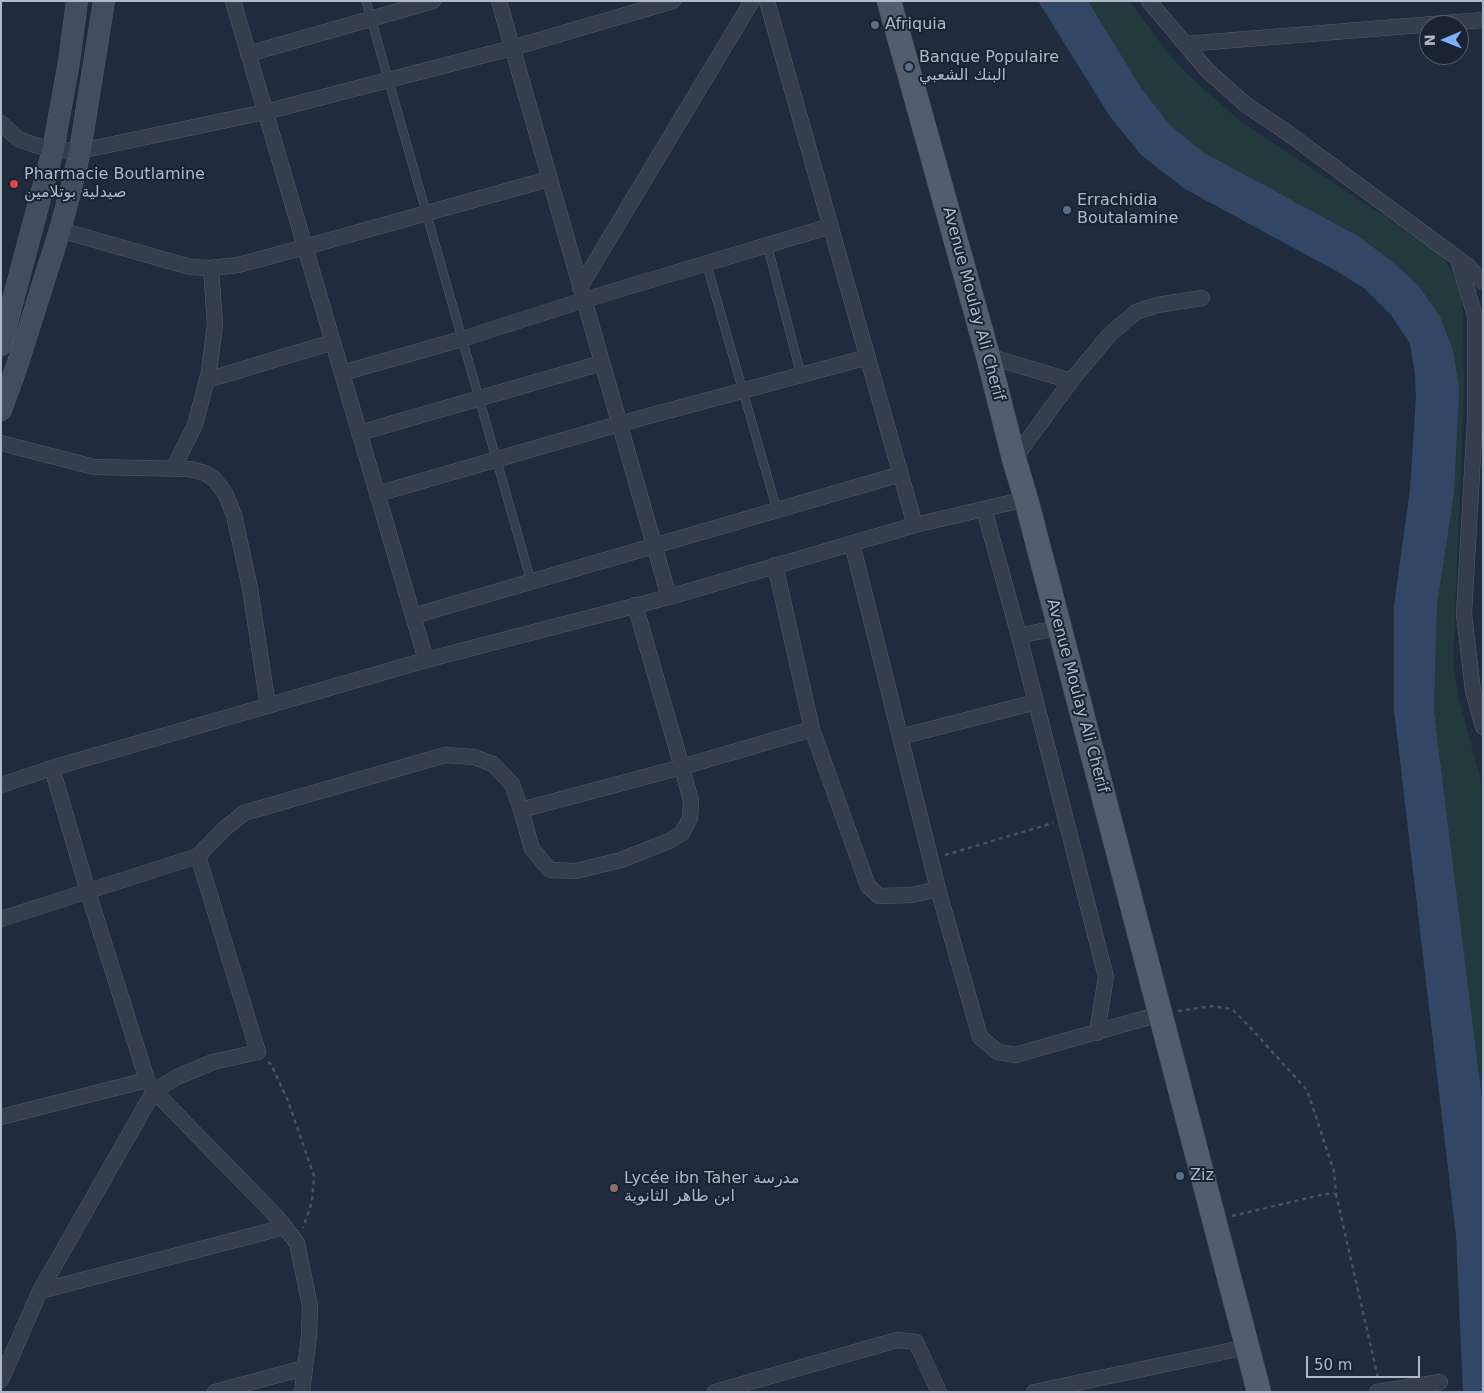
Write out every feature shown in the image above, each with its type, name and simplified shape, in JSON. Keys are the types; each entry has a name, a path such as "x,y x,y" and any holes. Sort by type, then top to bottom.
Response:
{"main road":[{"name":"Avenue Moulay Ali Cherif","path":"889,1 988,356 1259,1392"}],"street":[{"path":"2,339 53,150 69,62 77,1"},
{"path":"1,410 60,230 80,152 104,1"},
{"path":"233,1 426,660"},
{"path":"248,54 433,1"},
{"path":"499,1 669,597"},
{"path":"1,123 18,139 53,150 80,152 265,112 512,48 639,6 673,1"},
{"path":"582,294 752,1"},
{"path":"767,1 916,525"},
{"path":"1149,1 1208,70 1245,104 1470,263 1483,282"},
{"path":"1185,44 1483,20"},
{"path":"60,230 190,267 211,268 238,265 549,179"},
{"path":"342,373 462,340 582,294 706,262 831,226"},
{"path":"1470,263 1475,316 1475,419 1464,614 1483,727"},
{"path":"174,468 195,425 207,380 215,324 211,268"},
{"path":"1014,460 1071,381 1110,334 1136,312 1157,305 1202,298"},
{"path":"207,380 332,342"},
{"path":"988,356 1071,381"},
{"path":"377,494 619,424 868,357"},
{"path":"359,433 602,363"},
{"path":"1,443 94,467 190,469 205,473 214,479 225,493 234,515 250,588 268,706"},
{"path":"412,616 901,474"},
{"path":"1,785 52,768 426,660 669,597 852,542 1026,499"},
{"path":"984,509 1019,636 1106,977 1097,1033"},
{"path":"852,542 938,889 980,1037 998,1052 1014,1055 1160,1014"},
{"path":"775,565 812,729 868,886 879,896 912,895 938,889"},
{"path":"1,918 198,856 224,829 244,813 445,756 474,757 493,764 512,784 532,849 550,870 576,871 621,860 669,841 682,833 690,818 690,801 635,605"},
{"path":"1019,636 1060,627"},
{"path":"900,737 1036,702"},
{"path":"521,810 682,767 812,729"},
{"path":"52,768 88,892 150,1086 277,1217 297,1243 310,1306 309,1336 302,1392"},
{"path":"1,1117 150,1086 213,1062 258,1052 198,856"},
{"path":"3,1371 40,1291 150,1086"},
{"path":"40,1291 285,1227"},
{"path":"715,1392 898,1340 916,1342 939,1392"},
{"path":"1034,1392 1247,1347"},
{"path":"215,1392 304,1368"},
{"path":"1377,1392 1440,1382"}],"lane":[{"path":"366,1 531,581"},
{"path":"767,244 801,375"},
{"path":"706,262 777,510"}],"path":[{"path":"931,859 1066,820"},
{"path":"1160,1014 1212,1006 1232,1009 1307,1090 1334,1171 1336,1194 1381,1391"},
{"path":"258,1052 271,1064 288,1101 314,1176 312,1202 297,1243"},
{"path":"1214,1220 1325,1194 1336,1194"}],"green space":[{"path":"1088,1 1130,1 1166,51 1189,76 1240,121 1440,253 1452,272 1460,291 1463,312 1464,389 1453,663 1458,696 1483,789 1483,1107 1434,711 1437,604 1417,284 1389,259 1358,236 1203,152 1170,125 1141,88"}],"water":[{"path":"1038,1 1088,1 1141,88 1170,125 1203,152 1358,236 1389,259 1417,284 1440,316 1453,351 1459,389 1454,493 1437,604 1434,711 1483,1107 1483,1392 1463,1392 1456,1236 1394,710 1394,606 1410,489 1416,397 1415,374 1410,344 1391,315 1365,289 1338,272 1185,189 1141,155 1109,115"}],"place":[{"name":"Afriquia","path":"875,25"},
{"name":"Banque Populaire البنك الشعبي","path":"909,67"},
{"name":"Pharmacie Boutlamine صيدلية بوتلامين","path":"14,184"},
{"name":"Errachidia Boutalamine","path":"1067,210"},
{"name":"Ziz","path":"1180,1176"},
{"name":"Lycée ibn Taher مدرسة ابن طاهر الثانوية","path":"614,1188"}]}
